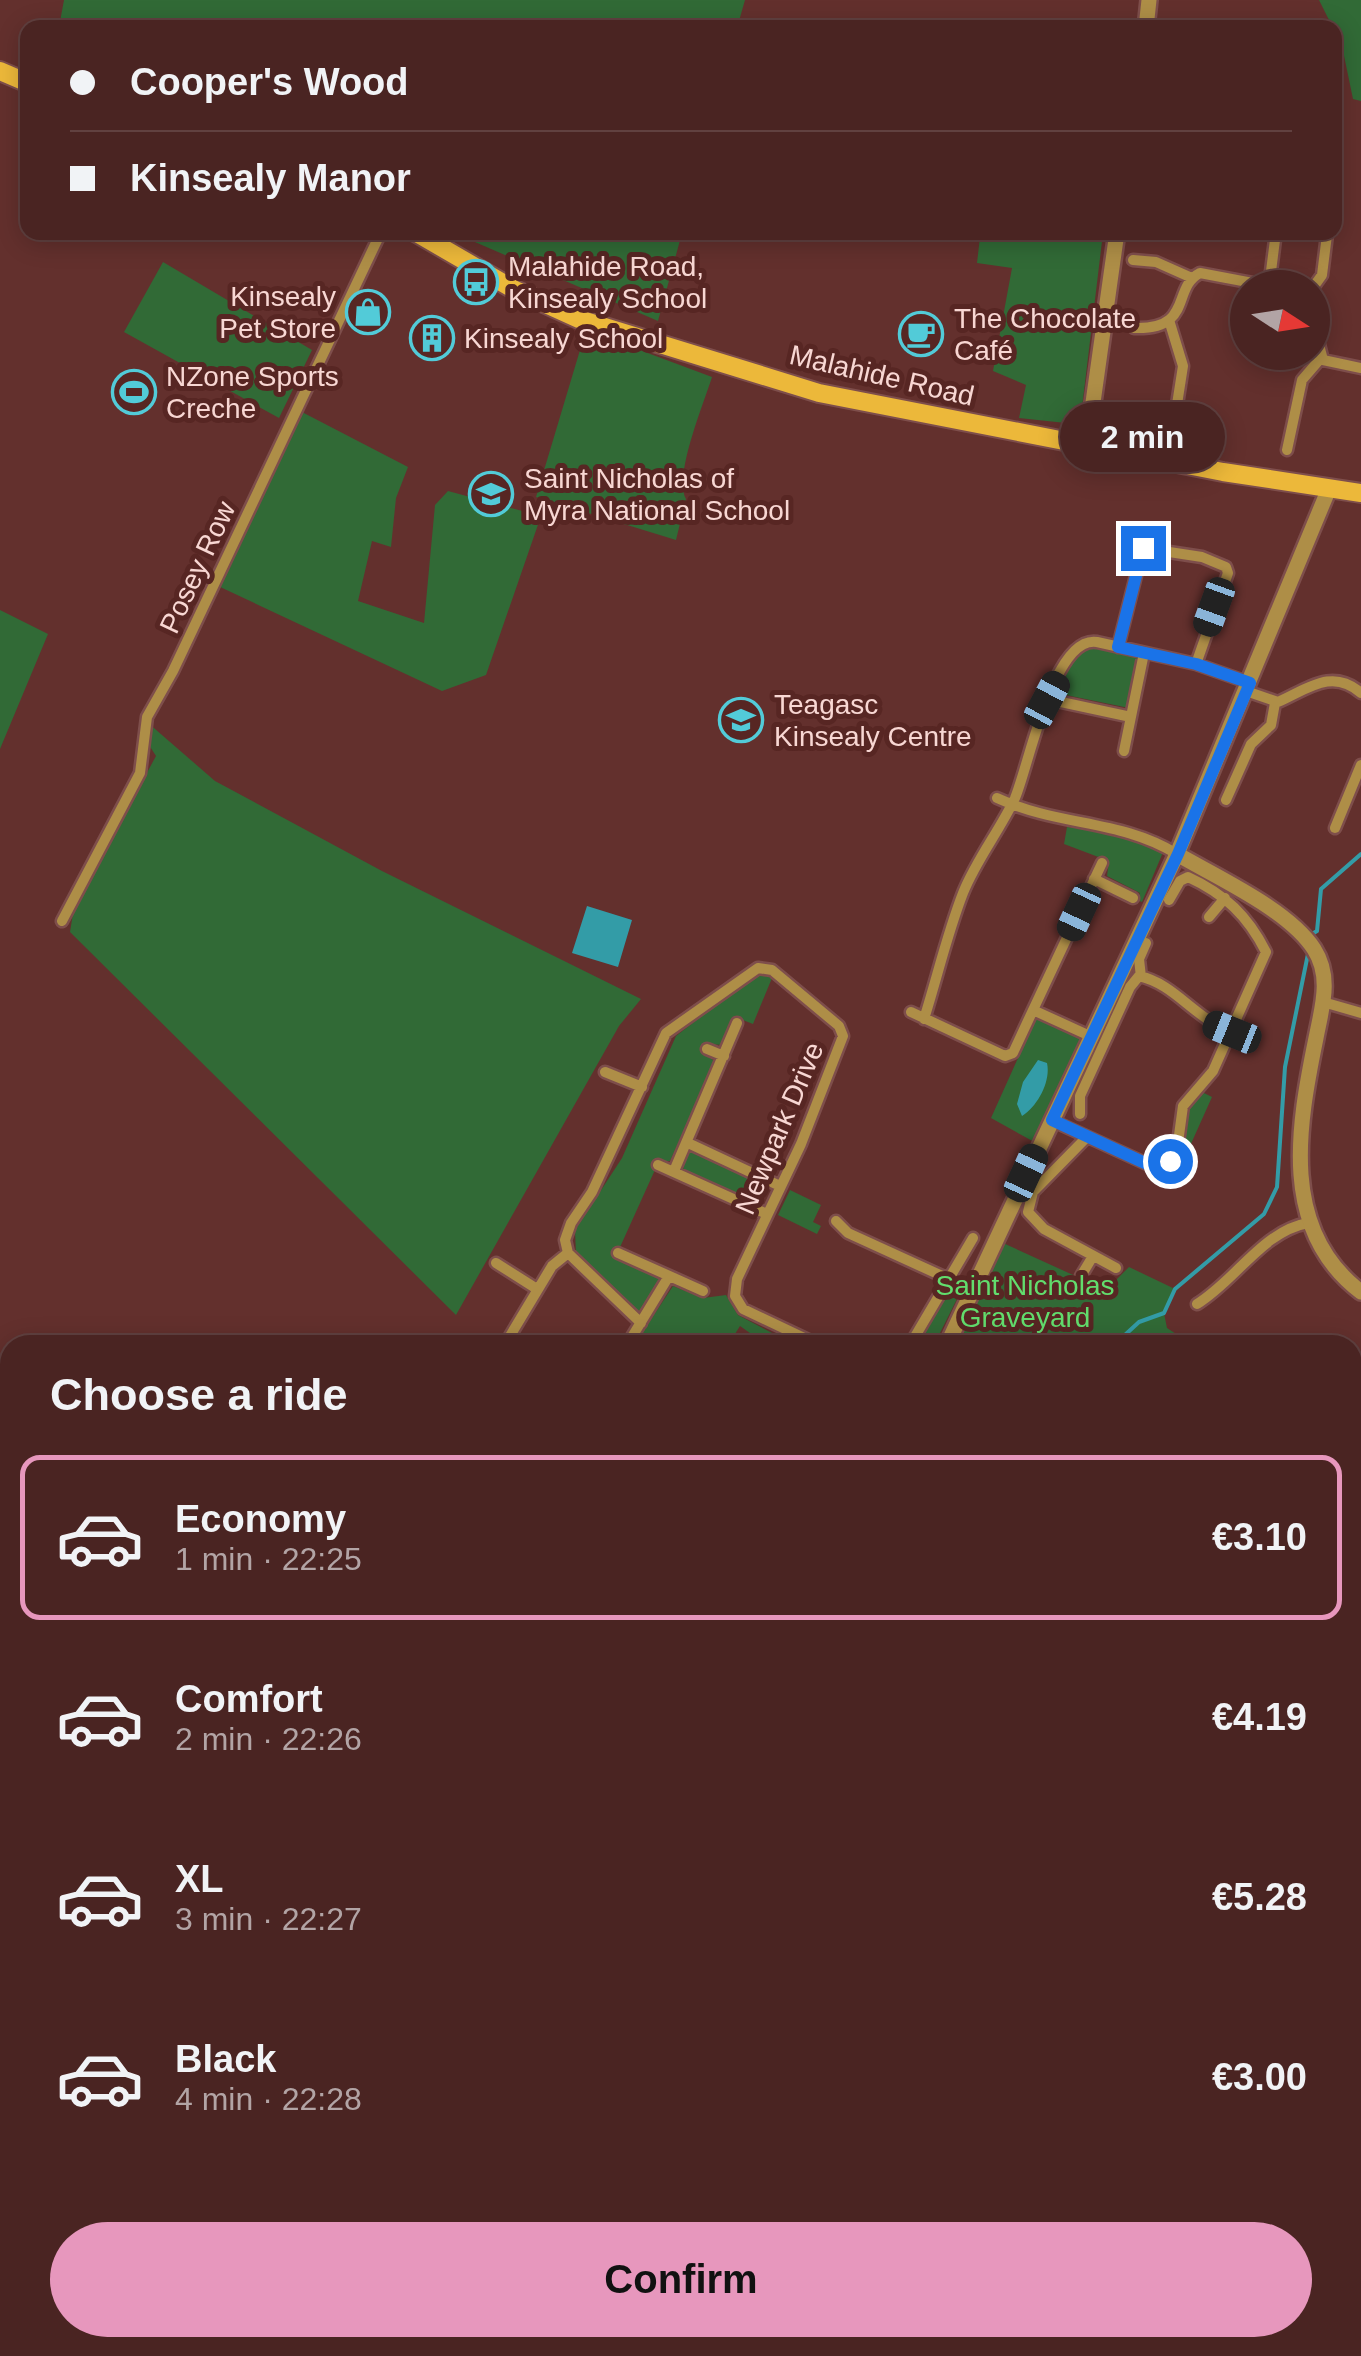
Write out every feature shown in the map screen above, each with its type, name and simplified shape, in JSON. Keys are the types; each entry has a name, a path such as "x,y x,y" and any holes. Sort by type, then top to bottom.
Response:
{"main road":[{"name":"Malahide Road","path":"429,240 515,290 613,330 863,405 1328,491 1361,493"}],"street":[{"name":"Posey Row","path":"62,921 140,773 147,717 173,671 376,240"},
{"path":"1087,445 1116,240"},
{"path":"1271,270 1275,240"},
{"path":"1323,270 1326,240"},
{"path":"1133,260 1156,262 1192,278 1208,273 1230,278"},
{"path":"1134,328 1150,328 1168,320 1180,308 1192,278"},
{"path":"1168,320 1183,366 1173,430"},
{"path":"1330,360 1361,368"},
{"path":"1287,450 1302,380 1311,370"},
{"path":"953,1335 1178,854 1328,491"},
{"path":"1118,647 1143,548 1202,557 1215,560 1228,574 1196,664"},
{"path":"924,1020 964,890 1012,804 1047,700 1080,644 1088,641 1196,664 1275,703"},
{"path":"1124,751 1144,653"},
{"path":"1275,703 1317,682 1359,686"},
{"path":"1047,700 1130,717"},
{"path":"1226,800 1251,744 1272,725 1275,703"},
{"path":"1335,828 1361,765"},
{"path":"997,798 1046,818 1118,829 1178,854 1304,936 1324,966 1323,1002 1303,1120 1301,1181 1308,1223 1331,1262 1361,1292"},
{"path":"911,1012 1010,1056 1102,863"},
{"path":"1052,1120 1085,1139 1147,1164 1166,1164 1177,1150 1184,1106 1210,1077 1266,952 1244,914 1225,898 1188,878 1180,880 1169,900"},
{"path":"1094,879 1133,898"},
{"path":"1209,917 1225,898"},
{"path":"1142,976 1139,959 1146,943"},
{"name":"Newpark Drive","path":"568,1253 566,1240 571,1223 592,1192 666,1033 758,968 772,970 838,1026 843,1036 801,1144 737,1279 736,1300 742,1309 797,1335"},
{"path":"1142,976 1170,989 1204,1021 1232,1032"},
{"path":"1080,1114 1080,1096 1130,987 1142,976"},
{"path":"1323,1002 1361,1013"},
{"path":"1033,1010 1090,1036"},
{"path":"674,1171 737,1024"},
{"path":"707,1049 724,1056"},
{"path":"606,1072 642,1087"},
{"path":"1085,1139 1033,1192 1028,1206 1036,1223 1116,1268"},
{"path":"688,1143 780,1186"},
{"path":"658,1165 767,1214"},
{"path":"836,1221 848,1232 951,1280"},
{"path":"1198,1304 1228,1283 1284,1228 1308,1223"},
{"path":"916,1335 972,1238"},
{"path":"511,1335 538,1288 568,1253 641,1322"},
{"path":"618,1253 702,1291"},
{"path":"1082,1276 1093,1256"},
{"path":"496,1263 538,1288"},
{"path":"633,1335 669,1276"}],"green space":[{"path":"64,0 745,0 739,20 60,20"},
{"path":"1319,0 1361,0 1361,101 1353,99 1342,46 1342,20 1329,20"},
{"path":"470,240 680,240 658,321"},
{"path":"980,240 1102,240 1081,416 1075,424 1019,418 1026,385 993,371 1012,268 977,263"},
{"path":"163,262 312,350 279,418 124,332"},
{"path":"586,330 712,377 686,458 686,499 676,540 536,497"},
{"path":"300,411 408,467 396,498 391,547 372,541 358,601 424,623 435,505 448,491 541,516 486,675 442,691 218,586"},
{"path":"0,610 48,634 0,749"},
{"path":"1087,644 1140,657 1129,708 1056,693 1073,658"},
{"path":"147,722 215,781 382,871 641,999 619,1026 456,1315 70,932 74,907 156,756 142,734"},
{"path":"1067,827 1123,834 1164,850 1142,902 1137,900 1140,893 1107,876 1109,861 1064,844"},
{"path":"757,973 772,978 753,1024 735,1017 723,1045 708,1044 703,1053 716,1062 670,1161 659,1161 616,1256 661,1279 644,1310 637,1312 576,1255 575,1230 622,1158 676,1036"},
{"path":"1036,1018 1084,1039 1036,1143 991,1118"},
{"path":"1202,1092 1212,1097 1190,1146 1181,1143 1187,1108"},
{"path":"695,1151 768,1186 759,1205 683,1169 688,1152"},
{"path":"790,1190 821,1205 813,1222 821,1226 817,1234 778,1215"},
{"name":"Saint Nicholas Graveyard","path":"1003,1243 1106,1290 1129,1267 1175,1289 1164,1313 1167,1328 1178,1335 961,1335"},
{"path":"955,1285 962,1289 939,1335 922,1335"},
{"path":"673,1286 703,1298 726,1295 738,1315 774,1335 753,1335 740,1326 734,1335 641,1335"}],"water":[{"path":"587,906 632,920 618,967 572,953"},
{"path":"1038,1060 1047,1063 1045,1085 1022,1116 1017,1104 1023,1082"}],"waterway":[{"path":"1312,934 1317,931 1321,889 1361,854"},
{"path":"1125,1335 1139,1322 1164,1313 1175,1289 1264,1214 1277,1187 1285,1067 1309,949"}],"place":[{"name":"Malahide Road, Kinsealy School","path":"476,282"},
{"name":"Kinsealy Pet Store","path":"368,312"},
{"name":"The Chocolate Café","path":"921,334"},
{"name":"Kinsealy School","path":"432,338"},
{"name":"NZone Sports Creche","path":"134,392"},
{"name":"Saint Nicholas of Myra National School","path":"491,494"},
{"name":"Teagasc Kinsealy Centre","path":"741,720"}],"route":[{"path":"1143,548 1138,554 1118,647 1196,664 1250,683 1178,854 1052,1120 1085,1139 1147,1164 1159,1166 1170,1161"}]}
